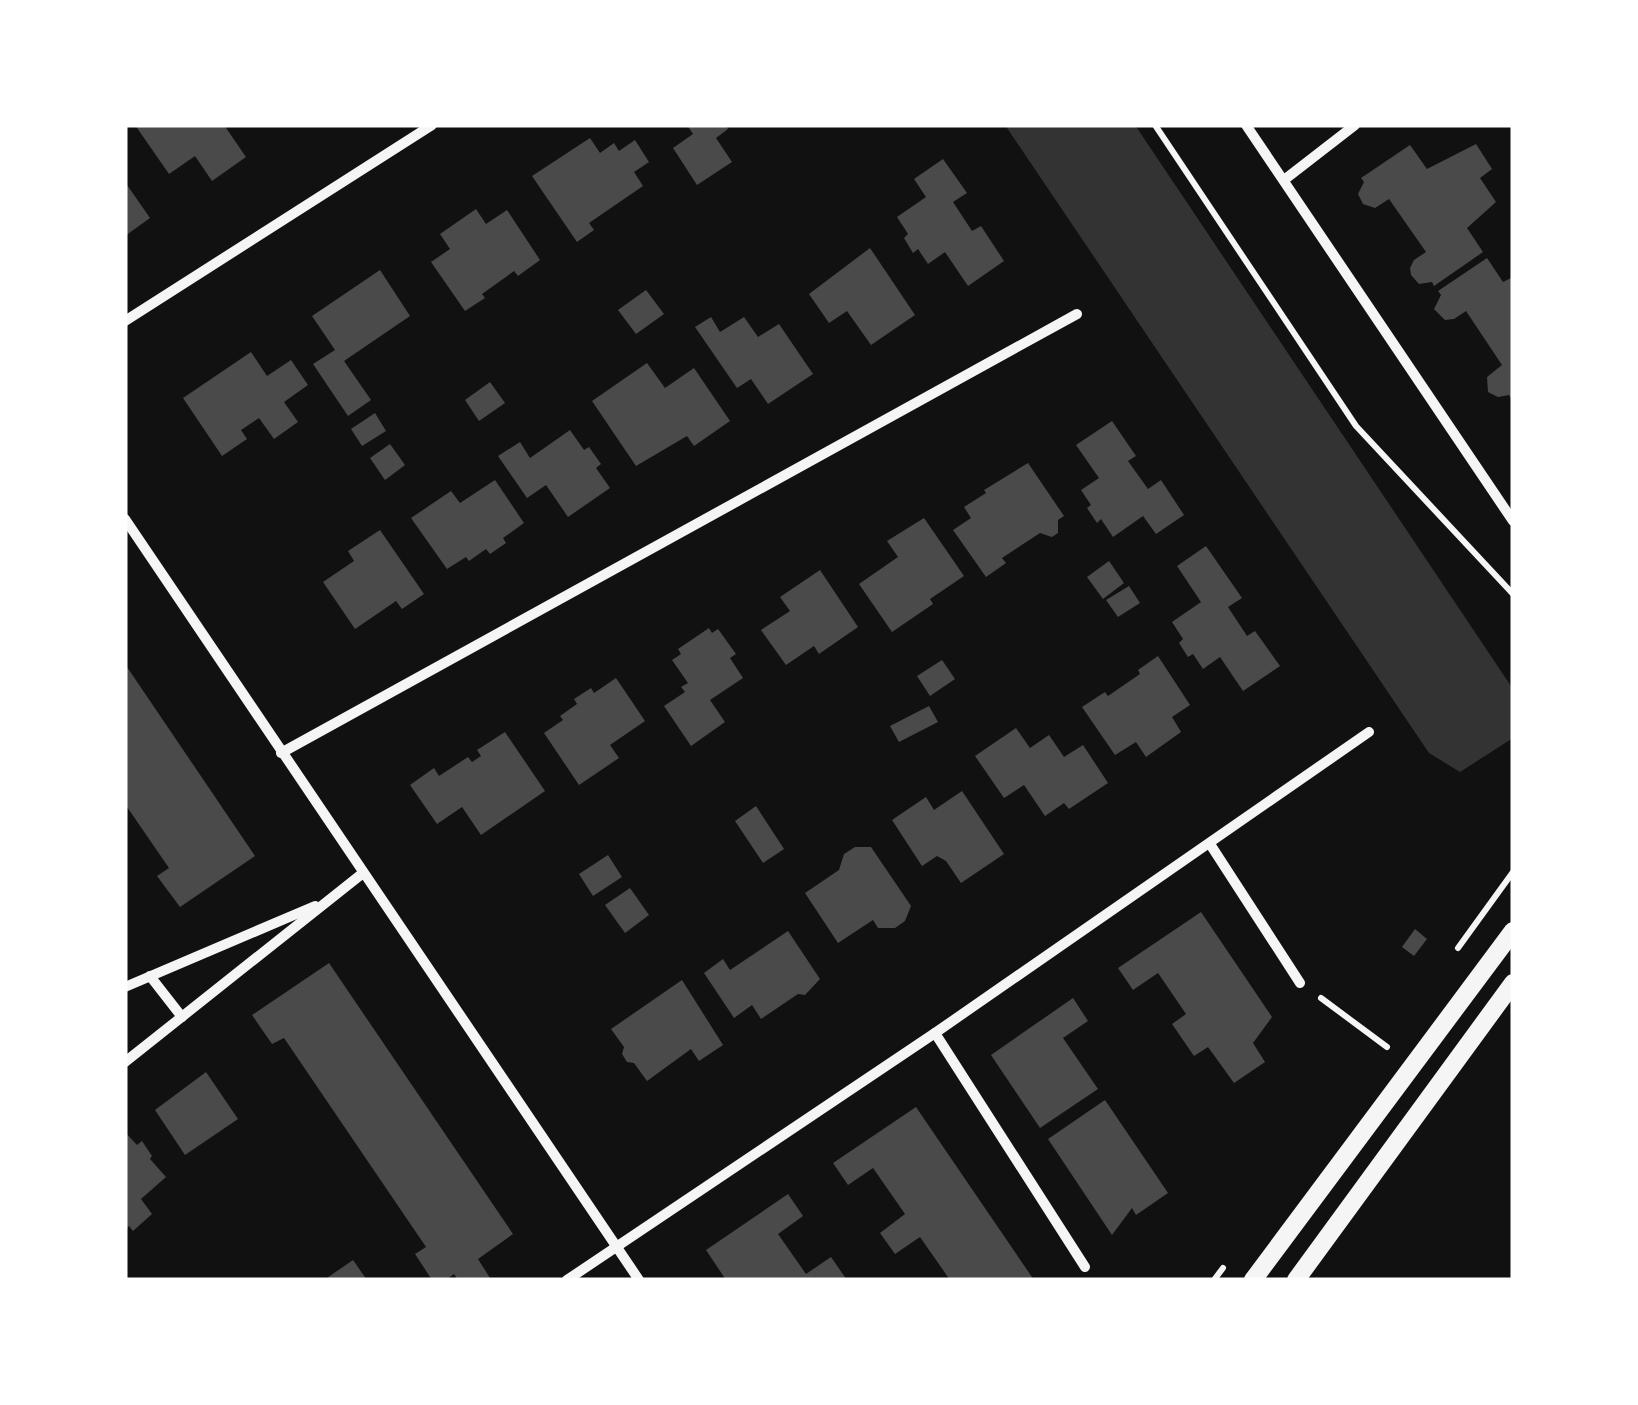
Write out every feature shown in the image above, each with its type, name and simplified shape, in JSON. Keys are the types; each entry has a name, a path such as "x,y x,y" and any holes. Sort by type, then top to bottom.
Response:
{"street":[{"path":"125,322 432,125"},
{"path":"1246,125 1513,520"},
{"path":"1284,180 1355,125"},
{"path":"281,752 1077,314"},
{"path":"125,519 639,1280"},
{"path":"566,1280 935,1033 1369,732"},
{"path":"1210,844 1300,983"},
{"path":"125,1062 363,873"},
{"path":"125,987 330,900"},
{"path":"1252,1280 1513,931"},
{"path":"150,976 182,1017"},
{"path":"1296,1280 1513,983"},
{"path":"935,1033 1085,1267"}],"path":[{"path":"1155,125 1356,426 1513,594"},
{"path":"1300,983 1386,1047"}],"shaded area":[{"path":"1005,125 1135,125 1513,689 1513,738 1460,772 1429,753"}],"building":[{"path":"135,125 224,125 246,157 212,181 195,156 169,174"},
{"path":"687,125 726,125 728,129 716,138 732,162 697,185 673,148 693,134"},
{"path":"590,138 600,153 614,143 619,151 635,140 649,162 634,172 643,186 589,223 594,230 577,242 532,176"},
{"path":"1476,144 1492,169 1480,178 1496,202 1467,228 1483,252 1434,286 1432,282 1419,284 1410,268 1426,252 1389,199 1375,208 1363,204 1358,194 1364,182 1361,178 1410,145 1427,169"},
{"path":"943,159 967,193 953,202 972,231 981,226 1004,261 968,286 945,252 928,264 918,249 913,253 904,238 908,234 897,217 926,197 914,179"},
{"path":"125,182 150,218 125,236"},
{"path":"476,209 486,224 507,210 540,260 518,276 514,271 465,311 431,262 450,249 440,234"},
{"path":"870,248 915,315 871,345 847,311 829,323 809,294"},
{"path":"1487,258 1503,282 1513,277 1513,403 1509,395 1498,397 1488,392 1487,377 1502,365 1466,311 1445,320 1434,309 1441,295 1438,291"},
{"path":"380,270 410,316 344,361 371,400 348,416 313,364 335,350 312,316"},
{"path":"646,290 664,314 636,334 618,310"},
{"path":"711,317 720,332 744,317 758,337 779,324 813,374 768,404 751,379 737,388 695,327"},
{"path":"251,352 267,376 291,360 308,385 284,402 298,422 274,439 259,418 241,430 247,439 222,456 183,398"},
{"path":"647,363 665,388 694,368 730,421 694,446 687,436 636,466 592,401"},
{"path":"490,382 505,403 479,421 465,400"},
{"path":"375,413 386,431 362,446 351,429"},
{"path":"1112,421 1136,456 1128,461 1148,489 1161,480 1184,515 1156,534 1143,516 1113,537 1101,519 1097,523 1087,508 1091,505 1081,490 1099,478 1076,445"},
{"path":"570,430 584,450 589,447 601,464 596,468 610,488 568,517 546,485 527,498 498,456 520,442 530,458"},
{"path":"390,444 405,465 385,480 370,458"},
{"path":"1028,463 1064,516 1058,520 1058,533 1052,537 1040,533 1002,558 1006,563 986,577 953,530 971,518 964,507"},
{"path":"495,480 524,523 503,538 506,543 490,554 486,549 447,569 411,518 451,491 460,503"},
{"path":"924,518 964,576 930,599 933,604 892,632 859,584 898,557 887,541"},
{"path":"380,530 424,594 402,609 396,601 355,629 323,582 354,561 348,551"},
{"path":"1206,546 1242,598 1228,607 1247,636 1255,631 1280,666 1243,691 1220,657 1203,669 1193,654 1188,657 1172,622 1201,602 1177,566"},
{"path":"1109,561 1124,583 1103,599 1087,577"},
{"path":"820,570 858,627 819,654 814,646 786,665 761,630 790,611 780,597"},
{"path":"1129,586 1140,603 1118,617 1106,600"},
{"path":"709,628 712,633 718,629 736,654 730,658 743,678 710,700 725,722 691,746 664,706 685,692 681,687 688,683 672,660 681,654 678,649"},
{"path":"1158,656 1190,705 1172,717 1181,732 1146,757 1136,742 1115,755 1082,707 1105,692 1108,696"},
{"path":"942,660 955,679 930,696 917,676"},
{"path":"125,664 255,856 180,907 157,876 169,868 125,804"},
{"path":"616,678 645,721 610,745 619,758 579,785 544,733 563,720 560,716 577,704 574,699 591,688 594,693"},
{"path":"929,706 938,722 899,742 890,726"},
{"path":"1016,728 1030,748 1049,735 1064,757 1083,745 1108,783 1069,809 1064,803 1045,816 1024,785 1004,798 975,756"},
{"path":"505,732 545,791 481,835 462,807 437,824 410,785 434,768 439,776 468,757 472,762 481,756 477,750"},
{"path":"962,791 1004,854 961,883 946,861 937,856 922,866 892,820 926,797 934,810"},
{"path":"756,806 784,849 763,863 735,821"},
{"path":"855,847 871,847 911,906 905,921 895,928 878,928 873,920 838,943 805,893 839,870 844,854"},
{"path":"608,855 622,877 593,896 579,874"},
{"path":"630,888 649,915 625,933 605,905"},
{"path":"1201,912 1272,1017 1253,1043 1265,1062 1234,1083 1208,1047 1194,1056 1172,1024 1186,1014 1158,973 1133,990 1118,968"},
{"path":"1415,929 1427,939 1414,956 1402,947"},
{"path":"788,931 820,979 805,995 798,994 761,1019 752,1005 734,1018 704,973 723,959 730,970"},
{"path":"329,963 513,1234 478,1259 490,1278 487,1280 458,1280 454,1274 446,1280 432,1280 415,1254 426,1247 284,1038 272,1044 252,1015"},
{"path":"682,980 723,1045 699,1061 691,1049 647,1081 634,1063 627,1062 622,1054 624,1047 611,1029"},
{"path":"1073,998 1088,1021 1063,1038 1098,1089 1040,1128 991,1055"},
{"path":"206,1072 238,1119 185,1155 155,1110"},
{"path":"1105,1100 1168,1193 1136,1215 1132,1208 1112,1235 1048,1139"},
{"path":"916,1107 1034,1280 950,1280 920,1237 895,1254 880,1233 905,1214 873,1168 848,1185 833,1163"},
{"path":"125,1132 137,1145 142,1141 152,1156 150,1159 166,1177 141,1199 152,1214 133,1231 129,1226 125,1230"},
{"path":"788,1194 803,1216 778,1234 806,1274 831,1257 847,1280 726,1280 706,1250"},
{"path":"353,1260 367,1280 324,1280"}]}
